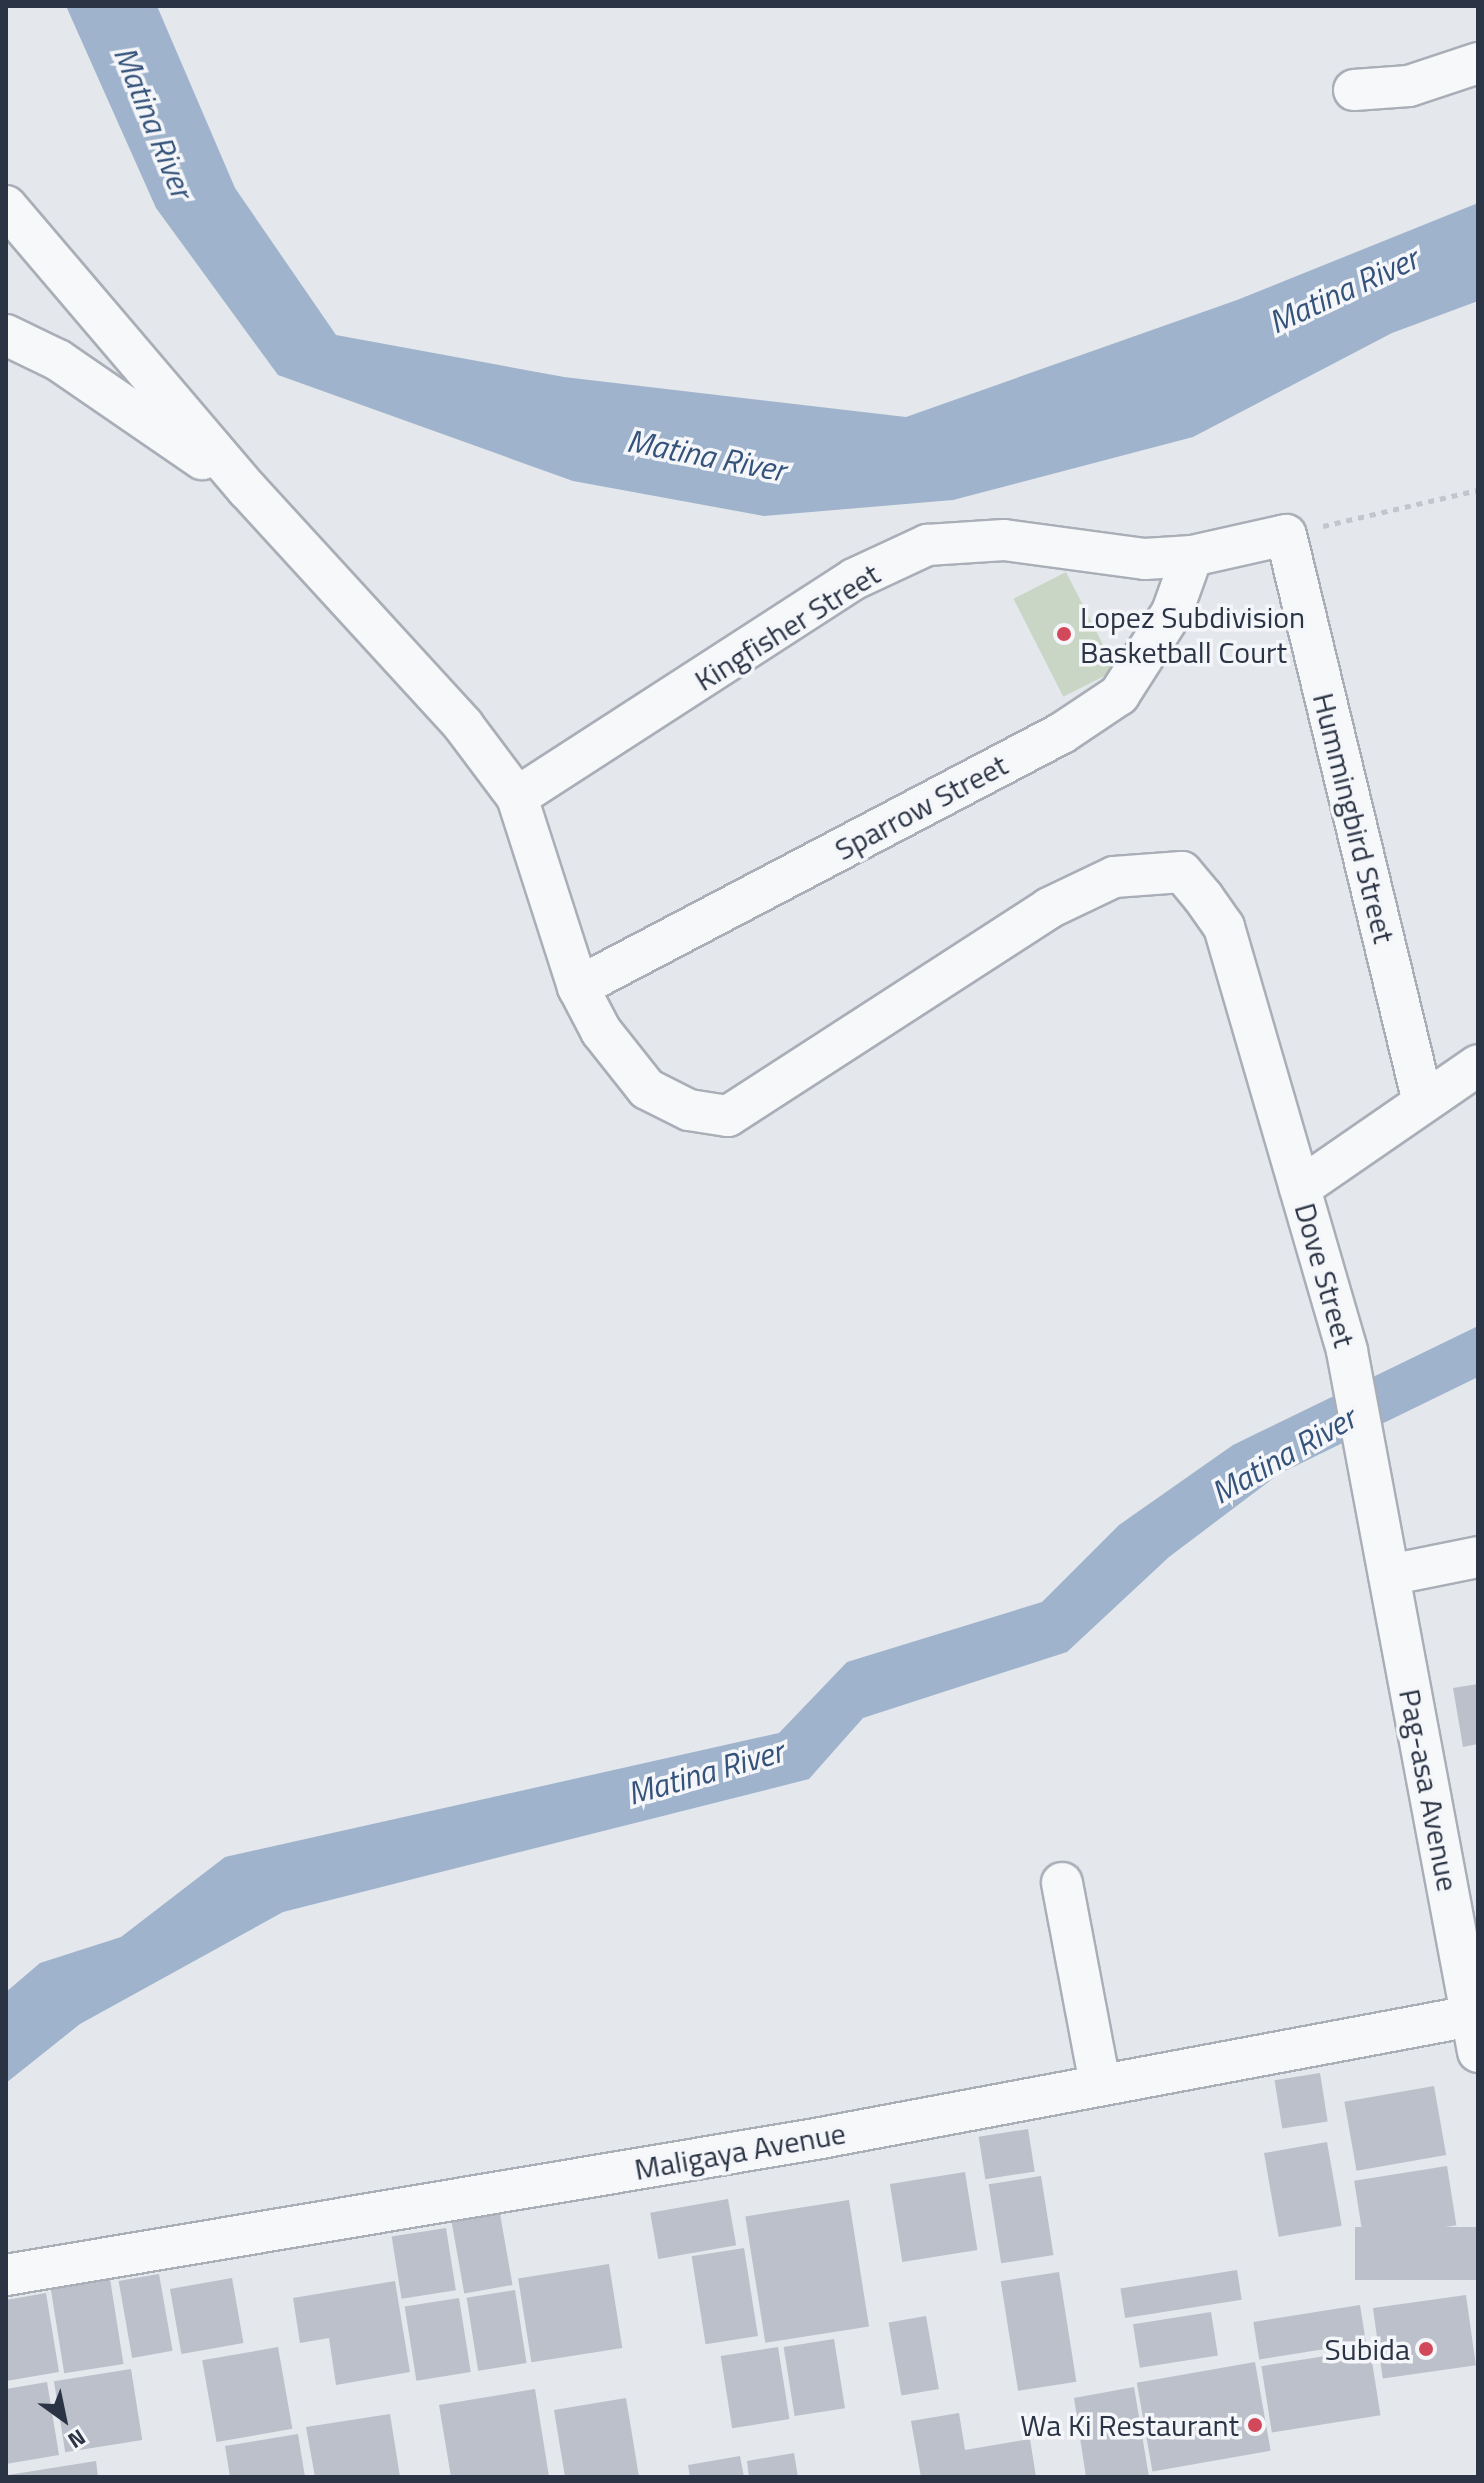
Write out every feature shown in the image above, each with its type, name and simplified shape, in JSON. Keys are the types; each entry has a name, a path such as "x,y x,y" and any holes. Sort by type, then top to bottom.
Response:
{"street":[{"path":"1354,90 1409,86 1478,63"},
{"path":"6,206 248,490 463,725 513,792 578,987 601,1031 647,1089 689,1110 728,1116 1049,908 1114,877 1182,872 1224,927 1300,1188"},
{"path":"6,335 58,360 248,490"},
{"name":"Kingfisher Street","path":"513,792 854,579 927,545 971,538 1145,559 1192,556 1286,535"},
{"name":"Hummingbird Street","path":"1286,535 1423,1102"},
{"name":"Sparrow Street","path":"578,987 1062,733 1119,695 1172,612 1192,556"},
{"name":"Dove Street","path":"1389,1575 1347,1351 1300,1188 1478,1065"},
{"path":"1389,1575 1478,1557"},
{"name":"Pag-asa Avenue","path":"1389,1575 1475,2034"},
{"path":"1062,1883 1100,2085"},
{"name":"Maligaya Avenue","path":"6,2275 1100,2085 1475,2034"}],"path":[{"path":"1286,535 1478,490"}],"green space":[{"name":"Lopez Subdivision Basketball Court","path":"1066,572 1116,670 1063,697 1013,599"}],"water":[{"name":"Matina River","path":"66,6 157,6 235,188 336,335 564,377 906,417 1237,300 1478,203 1478,301 1392,333 1193,437 953,500 764,516 573,481 278,375 156,208"},
{"name":"Matina River","path":"1478,1326 1478,1377 1279,1474 1169,1557 1067,1652 863,1718 809,1779 283,1912 80,2024 6,2083 6,1992 40,1963 121,1937 225,1857 779,1733 847,1662 1042,1602 1119,1525 1233,1445"}],"building":[{"path":"1478,1684 1478,1744 1463,1747 1453,1688"},
{"path":"1320,2073 1328,2121 1282,2129 1275,2080"},
{"path":"1434,2086 1446,2155 1357,2171 1344,2102"},
{"path":"1028,2129 1035,2171 985,2179 979,2137"},
{"path":"1327,2142 1342,2226 1279,2237 1264,2153"},
{"path":"1447,2166 1456,2225 1364,2240 1354,2181"},
{"path":"965,2172 977,2250 902,2262 890,2184"},
{"path":"1041,2176 1054,2255 1001,2263 989,2184"},
{"path":"728,2199 736,2245 658,2259 650,2213"},
{"path":"849,2200 869,2326 765,2343 745,2216"},
{"path":"500,2214 513,2285 464,2293 452,2223"},
{"path":"1355,2227 1478,2227 1478,2280 1355,2280"},
{"path":"446,2228 456,2290 402,2299 392,2237"},
{"path":"744,2248 758,2336 706,2344 692,2256"},
{"path":"609,2264 622,2348 531,2362 518,2278"},
{"path":"1237,2270 1242,2300 1125,2318 1120,2288"},
{"path":"1059,2272 1076,2382 1018,2391 1001,2281"},
{"path":"159,2274 173,2351 132,2358 119,2281"},
{"path":"232,2278 243,2343 181,2354 170,2289"},
{"path":"110,2279 123,2364 64,2373 51,2288"},
{"path":"395,2281 410,2372 336,2385 329,2338 300,2343 293,2298"},
{"path":"515,2290 527,2363 478,2371 467,2298"},
{"path":"46,2293 59,2372 6,2381 6,2300"},
{"path":"1466,2295 1476,2365 1383,2378 1373,2308"},
{"path":"459,2298 471,2372 416,2381 405,2307"},
{"path":"1360,2305 1366,2343 1259,2359 1253,2322"},
{"path":"1211,2312 1218,2355 1140,2368 1133,2324"},
{"path":"926,2316 939,2389 901,2395 889,2323"},
{"path":"834,2339 845,2408 795,2416 784,2347"},
{"path":"278,2347 292,2429 217,2442 202,2360"},
{"path":"778,2347 789,2419 732,2428 721,2356"},
{"path":"1370,2349 1380,2415 1272,2432 1261,2366"},
{"path":"1255,2362 1271,2451 1152,2471 1137,2383"},
{"path":"131,2369 142,2440 65,2452 54,2381"},
{"path":"47,2382 59,2455 6,2464 6,2389"},
{"path":"1134,2387 1149,2477 1086,2477 1074,2398"},
{"path":"535,2389 549,2477 451,2477 439,2405"},
{"path":"626,2398 639,2477 565,2477 554,2410"},
{"path":"959,2413 965,2450 1030,2439 1036,2477 921,2477 911,2421"},
{"path":"390,2414 400,2477 315,2477 306,2427"},
{"path":"298,2434 305,2477 230,2477 225,2446"},
{"path":"794,2453 798,2477 749,2477 747,2461"},
{"path":"740,2456 744,2477 690,2477 688,2465"},
{"path":"96,2461 98,2477 8,2477 8,2475"}],"place":[{"name":"Lopez Subdivision Basketball Court","path":"1064,634"},
{"name":"Subida","path":"1426,2349"},
{"name":"Wa Ki Restaurant","path":"1255,2425"}]}
